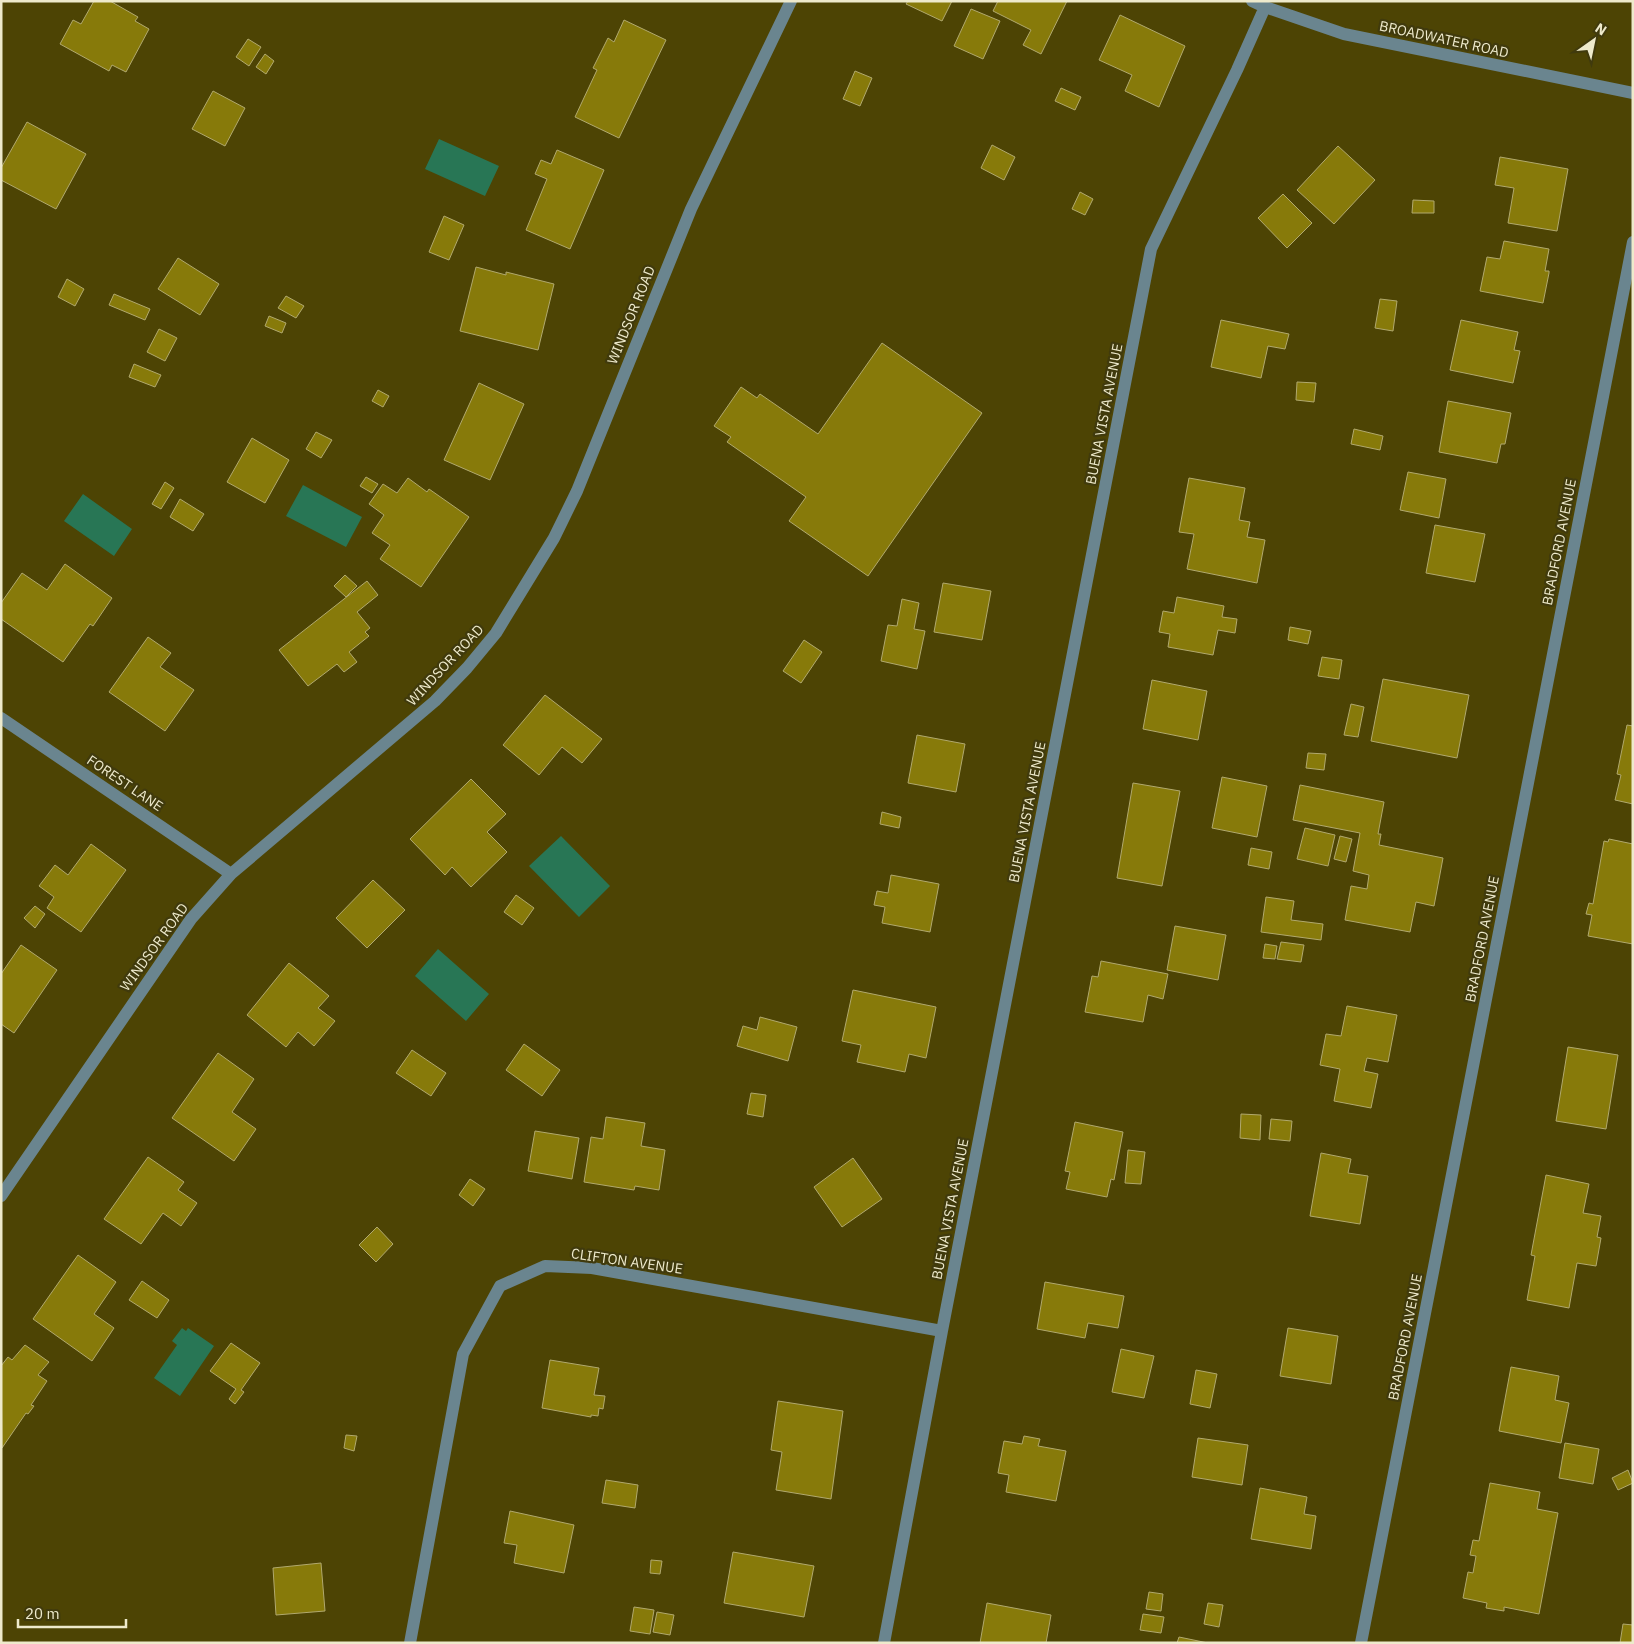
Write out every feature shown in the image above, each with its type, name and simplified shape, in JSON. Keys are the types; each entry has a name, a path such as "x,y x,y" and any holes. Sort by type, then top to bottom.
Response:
{"street":[{"name":"WINDSOR ROAD","path":"1,1196 191,919 232,874 435,701 496,633 522,594 554,538 577,491 691,209 791,1"},
{"name":"BROADWATER ROAD","path":"1252,1 1344,34 1633,93"},
{"name":"BUENA VISTA AVENUE","path":"884,1643 942,1331 1151,249 1238,70 1266,7"},
{"name":"BRADFORD AVENUE","path":"1360,1643 1633,242"},
{"name":"FOREST LANE","path":"1,718 232,874"},
{"name":"CLIFTON AVENUE","path":"410,1643 464,1354 500,1286 545,1266 592,1268 942,1331"}],"shaded area":[{"path":"439,139 499,166 485,196 425,169"},
{"path":"303,485 362,517 346,547 286,516"},
{"path":"83,494 132,529 114,556 64,521"},
{"path":"561,836 610,886 579,917 529,866"},
{"path":"438,949 489,994 466,1021 415,976"},
{"path":"182,1328 186,1331 188,1328 214,1346 180,1396 154,1378 177,1345 172,1341"}],"building":[{"path":"94,1 110,1 138,17 135,21 149,29 126,72 112,65 109,71 60,44 73,20 81,24"},
{"path":"908,1 952,1 942,21 906,4"},
{"path":"998,1 1067,1 1041,54 1023,45 1031,30 993,11"},
{"path":"971,9 1000,21 983,59 954,46"},
{"path":"1120,15 1185,46 1159,107 1125,91 1132,75 1099,60"},
{"path":"624,20 666,40 619,138 575,117 597,70 593,68 608,38 614,42"},
{"path":"248,39 261,47 249,66 236,57"},
{"path":"265,54 274,61 266,74 256,67"},
{"path":"855,71 872,78 860,106 843,99"},
{"path":"1061,88 1081,97 1075,110 1055,101"},
{"path":"213,91 245,108 225,146 192,129"},
{"path":"27,122 86,154 56,209 1,180 1,168"},
{"path":"992,145 1015,157 1004,180 981,168"},
{"path":"1338,146 1375,180 1334,224 1297,190"},
{"path":"557,150 604,170 570,249 526,230 547,179 535,174 541,160 551,164"},
{"path":"1500,157 1568,169 1557,231 1508,223 1514,188 1495,185"},
{"path":"1080,192 1093,199 1085,215 1072,209"},
{"path":"1283,194 1312,223 1287,248 1258,218"},
{"path":"1413,200 1434,201 1434,213 1412,213"},
{"path":"444,216 464,225 449,260 429,252"},
{"path":"1504,241 1549,249 1545,271 1549,271 1549,273 1543,303 1480,291 1487,257 1500,259"},
{"path":"178,258 219,284 200,315 158,289"},
{"path":"476,267 506,275 506,272 554,284 538,350 460,331"},
{"path":"67,279 84,289 75,306 58,297"},
{"path":"114,294 150,309 145,320 109,305"},
{"path":"286,296 304,306 296,318 278,308"},
{"path":"1380,299 1397,301 1393,331 1375,328"},
{"path":"269,316 286,323 282,333 265,326"},
{"path":"1221,320 1289,334 1285,349 1268,346 1261,378 1211,367"},
{"path":"1461,320 1518,332 1514,350 1520,351 1513,383 1450,370"},
{"path":"159,329 177,338 165,361 147,352"},
{"path":"882,343 982,413 868,576 789,521 806,497 727,442 731,437 714,426 741,387 757,398 760,394 818,434"},
{"path":"134,364 161,375 155,387 129,377"},
{"path":"1297,382 1316,383 1314,402 1296,400"},
{"path":"479,383 524,404 490,480 444,460"},
{"path":"378,390 389,396 383,407 372,401"},
{"path":"1448,401 1511,413 1505,444 1501,444 1497,463 1439,452"},
{"path":"1354,429 1383,436 1380,450 1351,444"},
{"path":"316,432 332,440 321,458 306,449"},
{"path":"252,438 289,460 265,503 227,482"},
{"path":"1408,472 1446,479 1439,518 1400,510"},
{"path":"366,477 378,484 372,493 360,486"},
{"path":"408,478 427,492 429,489 469,517 421,587 380,559 390,545 372,533 384,515 369,504 383,484 397,493"},
{"path":"1189,478 1245,488 1239,520 1250,522 1247,537 1265,540 1257,583 1187,569 1194,534 1179,532"},
{"path":"165,482 174,488 161,509 152,504"},
{"path":"180,499 204,514 193,531 170,517"},
{"path":"1435,525 1485,534 1475,582 1426,573"},
{"path":"65,564 112,598 93,626 90,624 63,662 1,619 1,603 22,573 47,590"},
{"path":"345,575 357,586 346,597 334,586"},
{"path":"367,581 378,595 357,612 370,628 365,632 369,636 349,652 357,662 344,672 337,664 308,686 279,650"},
{"path":"943,583 991,591 982,640 934,632"},
{"path":"1177,597 1224,606 1222,617 1237,619 1235,633 1218,630 1213,655 1168,647 1170,634 1159,632 1163,611 1174,613"},
{"path":"902,599 919,603 914,629 925,631 917,669 881,661 888,625 897,626"},
{"path":"1290,627 1311,631 1308,644 1288,640"},
{"path":"148,637 171,653 160,667 194,690 165,731 109,692"},
{"path":"804,640 822,652 801,683 783,671"},
{"path":"1322,657 1342,660 1339,679 1318,676"},
{"path":"1383,679 1469,695 1457,758 1371,741"},
{"path":"1152,680 1207,691 1198,740 1143,729"},
{"path":"545,695 602,739 582,763 562,747 539,775 503,745"},
{"path":"1351,704 1364,707 1358,737 1344,735"},
{"path":"1627,725 1633,726 1633,804 1615,800 1621,775 1617,774"},
{"path":"917,735 965,744 956,792 908,783"},
{"path":"1308,753 1326,754 1324,770 1306,768"},
{"path":"1222,777 1267,786 1257,837 1212,828"},
{"path":"471,779 506,814 487,832 507,852 471,887 452,867 445,875 410,839"},
{"path":"1133,783 1180,791 1162,886 1117,878"},
{"path":"1300,785 1384,802 1378,834 1381,834 1379,845 1443,858 1434,906 1416,902 1410,932 1345,920 1351,886 1367,889 1369,875 1353,871 1360,833 1293,820"},
{"path":"882,812 901,817 899,828 880,824"},
{"path":"1305,828 1335,835 1328,866 1297,859"},
{"path":"1340,836 1352,839 1346,862 1334,859"},
{"path":"1609,839 1633,844 1633,944 1588,936 1592,915 1586,914 1589,903 1593,904 1604,841 1608,842"},
{"path":"91,844 126,870 81,932 47,908 54,897 39,886 55,865 68,875"},
{"path":"1251,848 1272,852 1269,869 1248,865"},
{"path":"891,875 939,884 930,932 882,923 885,907 874,905 877,891 888,893"},
{"path":"373,880 405,910 367,948 336,918"},
{"path":"516,895 534,908 522,925 504,912"},
{"path":"1266,897 1294,901 1291,920 1323,924 1321,940 1261,932"},
{"path":"35,906 45,914 35,928 24,918"},
{"path":"1175,926 1226,935 1218,980 1167,970"},
{"path":"1281,942 1304,945 1301,962 1277,959"},
{"path":"1265,944 1277,946 1275,959 1263,958"},
{"path":"21,945 57,970 14,1033 1,1024 1,974"},
{"path":"1101,961 1168,974 1163,999 1148,995 1143,1022 1085,1012 1092,976 1098,977"},
{"path":"289,963 329,996 318,1008 335,1021 314,1046 298,1032 286,1047 247,1015"},
{"path":"853,990 936,1007 926,1058 909,1054 905,1072 857,1062 861,1045 842,1041"},
{"path":"1347,1006 1397,1015 1388,1062 1367,1058 1364,1071 1378,1074 1371,1108 1334,1101 1340,1069 1320,1065 1326,1034 1341,1036"},
{"path":"760,1017 797,1027 788,1061 737,1046 743,1026 757,1030"},
{"path":"524,1044 560,1070 542,1096 506,1070"},
{"path":"1568,1047 1618,1055 1606,1129 1556,1121"},
{"path":"412,1050 446,1073 431,1096 396,1073"},
{"path":"218,1053 254,1079 232,1112 256,1129 234,1161 172,1118"},
{"path":"751,1093 766,1095 763,1117 747,1114"},
{"path":"1241,1114 1261,1115 1260,1140 1240,1138"},
{"path":"606,1117 645,1123 641,1146 665,1150 659,1190 635,1186 634,1190 584,1182 591,1137 603,1139"},
{"path":"1271,1119 1292,1121 1290,1141 1269,1139"},
{"path":"1075,1122 1123,1132 1114,1180 1111,1179 1107,1197 1066,1189 1070,1172 1065,1171"},
{"path":"535,1131 579,1138 572,1179 528,1171"},
{"path":"1128,1150 1145,1152 1141,1184 1125,1183"},
{"path":"1321,1153 1351,1159 1348,1173 1368,1176 1360,1224 1310,1216"},
{"path":"148,1157 184,1182 178,1190 197,1203 181,1226 163,1213 141,1244 104,1219"},
{"path":"853,1158 882,1199 842,1227 814,1187"},
{"path":"1546,1175 1589,1184 1583,1213 1601,1216 1597,1237 1601,1238 1596,1266 1577,1263 1569,1308 1527,1300 1535,1256 1531,1255"},
{"path":"470,1179 485,1189 473,1206 459,1195"},
{"path":"377,1227 393,1244 376,1262 359,1245"},
{"path":"78,1255 116,1282 94,1314 114,1328 92,1361 33,1319"},
{"path":"142,1281 169,1300 157,1318 129,1300"},
{"path":"1045,1282 1124,1296 1118,1328 1088,1323 1085,1338 1037,1329"},
{"path":"1288,1328 1338,1336 1331,1384 1280,1376"},
{"path":"231,1343 260,1363 241,1390 244,1392 235,1404 229,1399 236,1389 210,1371"},
{"path":"25,1345 49,1362 38,1375 47,1381 31,1405 34,1406 28,1414 26,1413 2,1448 1,1366 8,1357 12,1360"},
{"path":"1121,1349 1154,1356 1144,1398 1112,1392"},
{"path":"550,1360 599,1368 594,1395 605,1396 603,1409 599,1408 598,1416 591,1415 591,1417 542,1408"},
{"path":"1511,1367 1559,1376 1555,1400 1569,1403 1561,1443 1499,1431"},
{"path":"1196,1370 1217,1374 1210,1408 1190,1404"},
{"path":"778,1401 843,1411 831,1499 776,1490 782,1452 771,1450"},
{"path":"346,1435 357,1436 354,1451 344,1448"},
{"path":"1024,1436 1040,1439 1038,1446 1066,1451 1056,1501 1006,1492 1009,1475 998,1473 1004,1441 1022,1444"},
{"path":"1198,1438 1248,1445 1242,1485 1192,1477"},
{"path":"1565,1443 1599,1449 1593,1484 1559,1478"},
{"path":"1628,1470 1633,1483 1618,1490 1612,1478"},
{"path":"606,1480 638,1485 635,1508 602,1503"},
{"path":"1490,1483 1540,1492 1537,1509 1558,1513 1539,1614 1504,1607 1504,1611 1486,1608 1487,1603 1463,1598 1468,1572 1473,1573 1476,1556 1470,1555 1473,1540 1479,1541"},
{"path":"1260,1488 1307,1497 1304,1514 1316,1516 1311,1549 1251,1539"},
{"path":"510,1511 574,1525 564,1573 514,1563 517,1545 504,1543"},
{"path":"733,1552 814,1566 804,1617 724,1603"},
{"path":"651,1560 662,1561 660,1574 650,1573"},
{"path":"321,1563 325,1611 276,1615 273,1568"},
{"path":"1149,1592 1163,1594 1161,1611 1146,1609"},
{"path":"987,1603 1051,1615 1046,1643 980,1643"},
{"path":"1208,1603 1223,1605 1219,1627 1204,1624"},
{"path":"634,1607 654,1610 650,1634 630,1631"},
{"path":"657,1612 674,1615 670,1635 653,1632"},
{"path":"1143,1614 1164,1617 1161,1633 1140,1630"},
{"path":"1623,1624 1633,1625 1633,1643 1620,1643"},
{"path":"1179,1637 1208,1643 1177,1643"}]}
